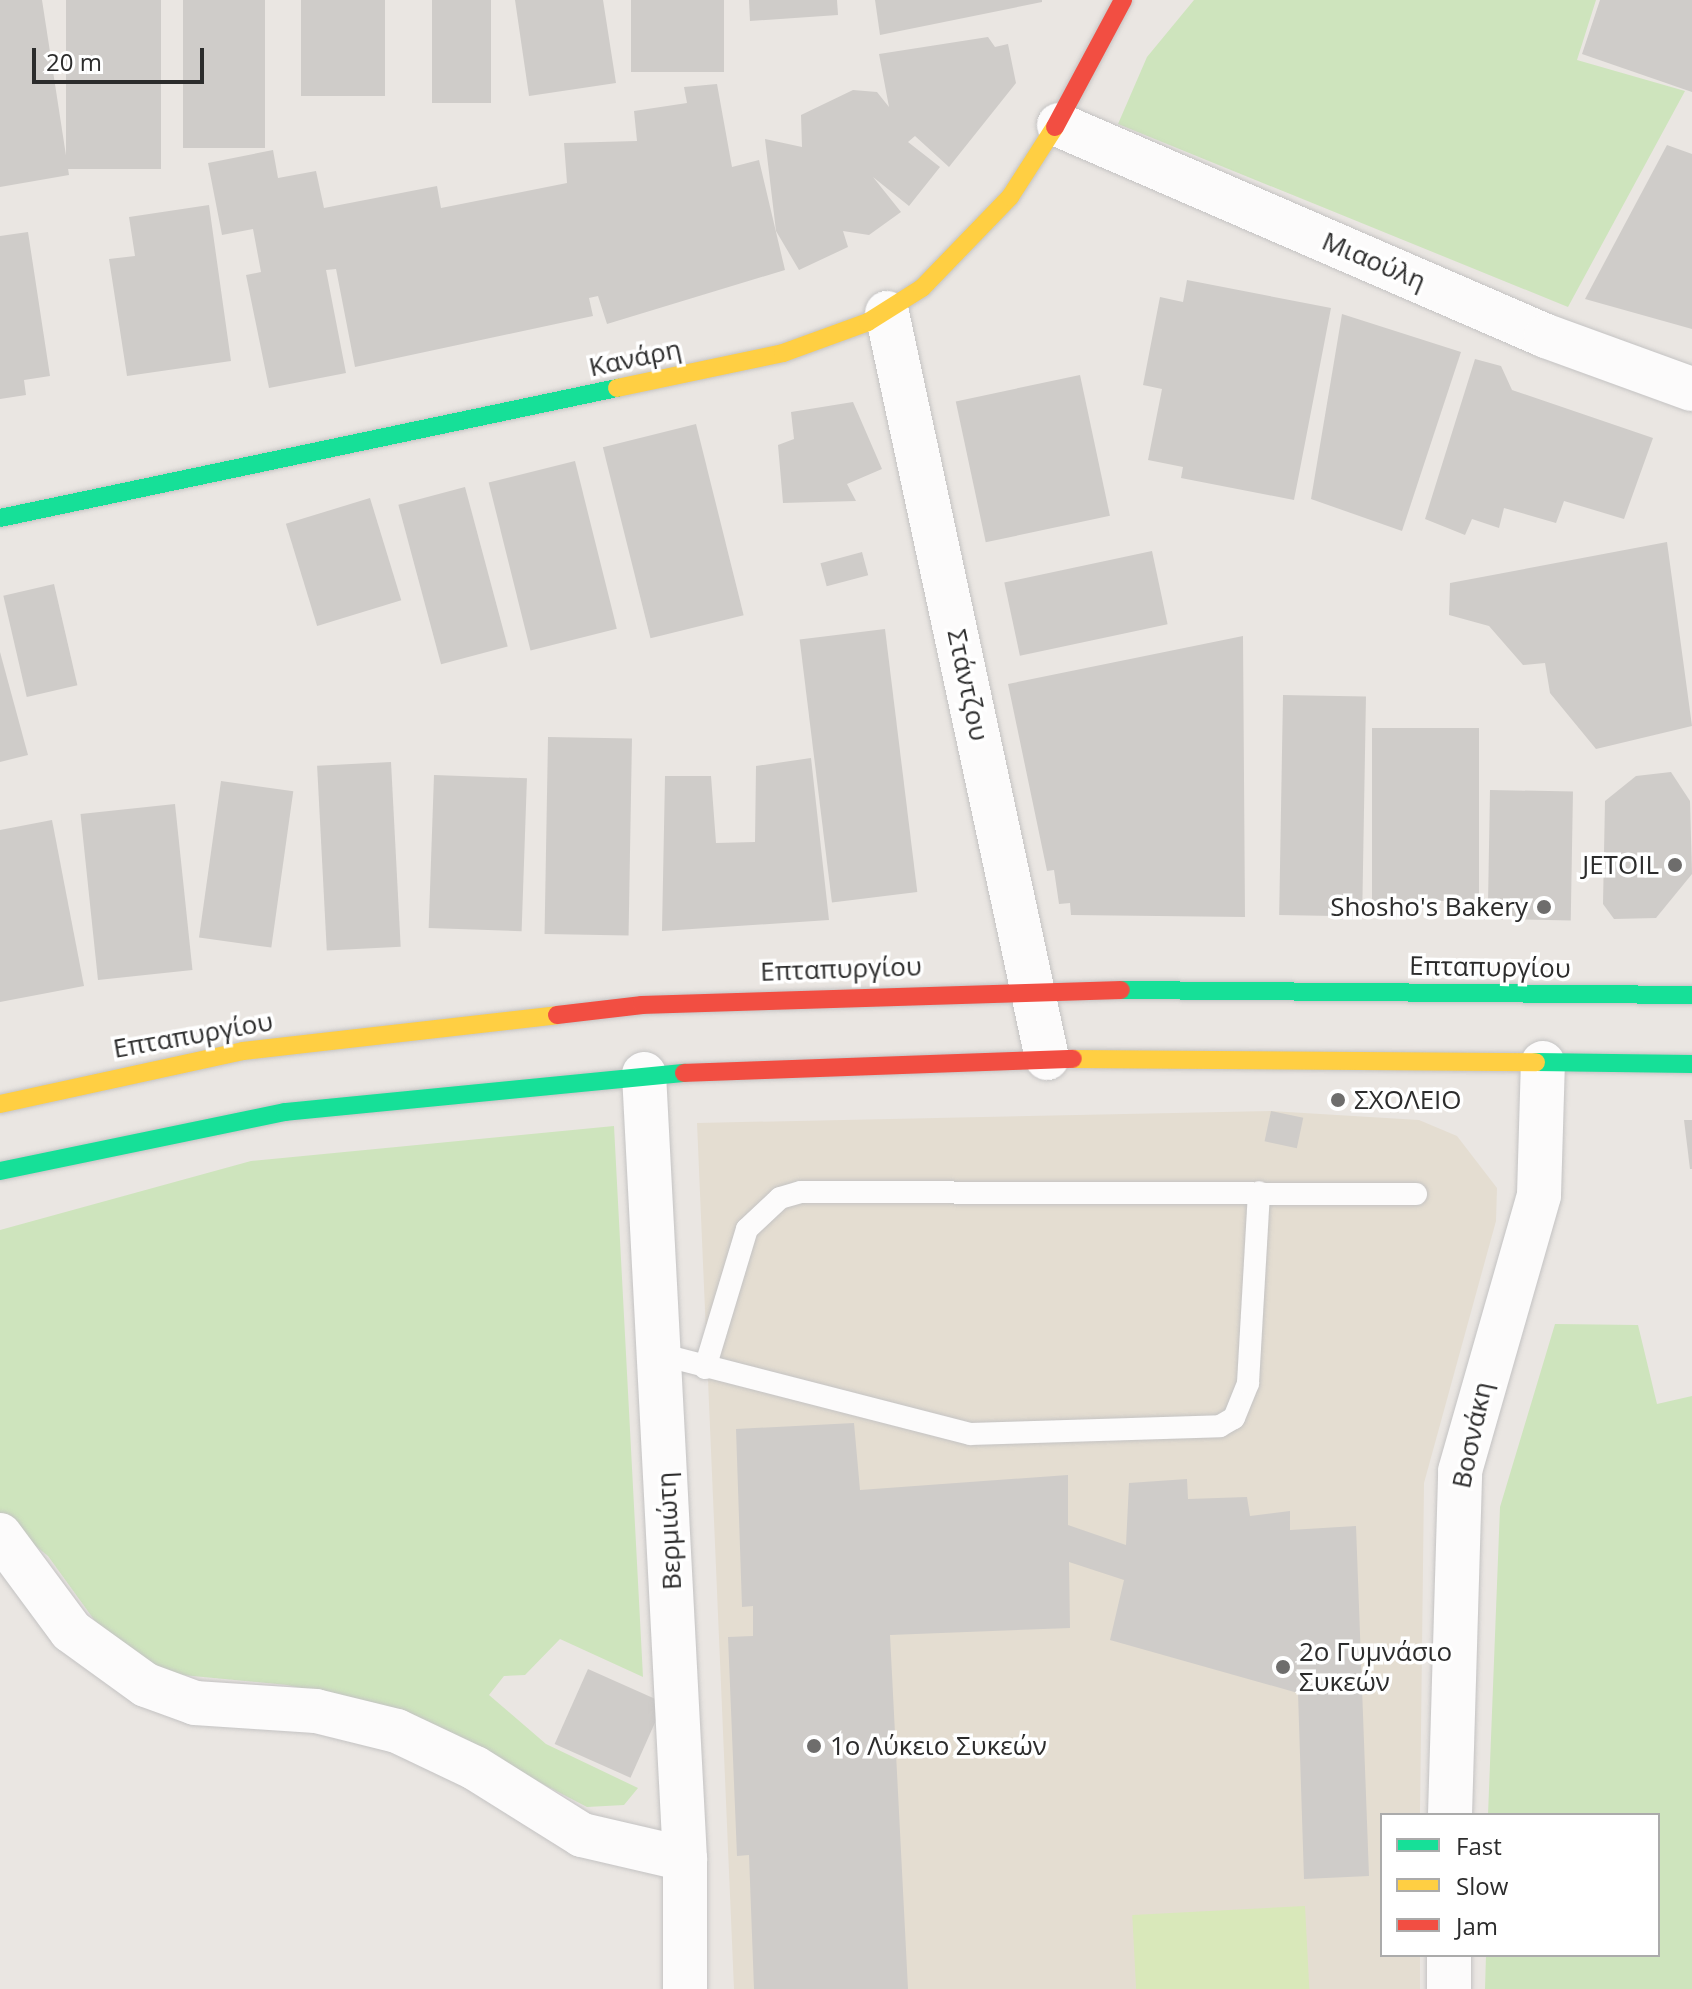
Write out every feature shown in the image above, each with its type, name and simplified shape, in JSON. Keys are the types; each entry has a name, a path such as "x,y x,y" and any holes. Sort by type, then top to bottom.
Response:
{"main road":[{"name":"Κανάρη","path":"0,518 783,353 887,313 983,228 1059,125 1123,0"},
{"name":"Επταπυργίου","path":"0,1104 157,1066 434,1026 642,1005 1033,989 1692,995"},
{"path":"0,1171 270,1114 644,1074 1047,1058 1692,1064"}],"street":[{"name":"Μιαούλη","path":"1059,125 1690,397"},
{"name":"Στάντζου","path":"887,313 1047,1058"},
{"name":"Βοσνάκη","path":"1450,1813 1460,1471 1539,1195 1543,1063"},
{"name":"Βερμιώτη","path":"644,1074 685,1859 685,1989"},
{"path":"0,1535 71,1631 146,1685 195,1703 316,1711 397,1731 475,1768 582,1835 685,1859"},
{"path":"1449,1957 1449,1989"}],"lane":[{"path":"705,1368 747,1229 780,1198 824,1189 1416,1194"},
{"path":"659,1354 970,1434 1220,1426 1234,1418 1248,1383 1259,1192"}],"shaded area":[{"path":"1271,1111 1419,1120 1457,1136 1497,1188 1496,1221 1424,1483 1420,1813 1380,1813 1380,1957 1420,1957 1420,1989 734,1989 697,1123"}],"green space":[{"path":"1194,0 1596,0 1577,60 1685,91 1568,307 1118,124 1147,57"},
{"path":"614,1126 643,1677 560,1639 525,1675 504,1676 489,1695 546,1744 638,1788 624,1805 587,1807 468,1745 358,1701 287,1685 161,1673 95,1621 48,1556 0,1517 0,1230 251,1161"},
{"path":"1555,1324 1638,1325 1657,1404 1692,1396 1692,1989 1485,1989 1486,1957 1660,1957 1660,1813 1488,1813 1500,1507"},
{"path":"1305,1906 1309,1989 1136,1989 1132,1915"}],"building":[{"path":"0,0 42,0 69,175 0,187"},
{"path":"66,0 161,0 161,169 66,169"},
{"path":"183,0 265,0 265,148 183,148"},
{"path":"301,0 385,0 385,96 301,96"},
{"path":"432,0 491,0 491,103 432,103"},
{"path":"515,0 603,0 616,83 529,96"},
{"path":"631,0 724,0 724,72 631,72"},
{"path":"749,0 837,0 838,15 750,21"},
{"path":"875,0 1042,0 1042,2 880,35"},
{"path":"1600,0 1692,0 1692,92 1582,54"},
{"path":"988,37 995,47 1008,44 1016,83 949,167 915,136 908,142 940,167 909,206 873,177 901,212 869,235 843,231 848,247 799,270 776,231 765,139 802,147 801,115 853,90 877,92 889,107 879,54"},
{"path":"717,84 732,167 759,160 785,270 607,324 598,296 589,298 593,316 355,367 336,269 326,270 346,373 269,388 246,275 261,272 253,229 222,235 208,163 273,150 278,178 316,171 324,208 437,186 441,208 567,183 564,143 637,141 634,111 687,103 684,87"},
{"path":"1667,145 1692,154 1692,329 1585,299"},
{"path":"209,205 231,361 127,376 109,259 135,256 129,217"},
{"path":"28,232 50,376 24,380 26,395 0,399 0,236"},
{"path":"1187,280 1331,308 1294,500 1181,478 1183,467 1148,460 1162,389 1143,385 1160,297 1183,302"},
{"path":"1342,314 1461,352 1402,531 1311,499"},
{"path":"1475,359 1501,366 1512,390 1653,438 1624,519 1564,501 1556,523 1504,508 1499,528 1472,519 1465,535 1425,519"},
{"path":"1080,375 1110,516 986,542 956,401"},
{"path":"853,402 882,469 847,484 856,501 783,503 778,445 794,439 791,412"},
{"path":"696,424 744,615 651,638 603,447"},
{"path":"575,461 617,629 530,650 489,483"},
{"path":"465,487 508,646 441,664 398,505"},
{"path":"370,498 401,600 317,626 286,524"},
{"path":"1667,542 1692,726 1596,749 1550,693 1545,663 1523,665 1489,626 1449,615 1450,583"},
{"path":"1152,551 1168,624 1020,656 1004,582"},
{"path":"862,552 868,575 827,586 820,563"},
{"path":"54,584 77,685 27,697 3,596"},
{"path":"885,629 917,892 832,903 800,639"},
{"path":"1243,636 1245,917 1071,915 1070,903 1059,904 1054,870 1047,871 1008,684"},
{"path":"0,652 28,755 0,762"},
{"path":"1283,695 1366,696 1362,916 1279,915"},
{"path":"1372,728 1479,728 1479,901 1372,901"},
{"path":"548,737 632,738 629,935 545,934"},
{"path":"811,758 829,920 662,931 665,776 711,776 716,843 755,842 756,766"},
{"path":"391,762 401,947 327,951 317,766"},
{"path":"1671,772 1690,801 1692,874 1656,918 1614,919 1603,904 1605,801 1636,776"},
{"path":"434,775 527,778 522,931 429,928"},
{"path":"221,781 293,791 271,948 199,937"},
{"path":"1490,790 1573,791 1571,920 1488,919"},
{"path":"175,804 192,970 98,980 81,814"},
{"path":"52,820 84,986 0,1002 0,830"},
{"path":"1271,1111 1303,1118 1297,1148 1265,1141"},
{"path":"1684,1120 1692,1120 1692,1169 1690,1169"},
{"name":"1ο Λύκειο Συκεών","path":"854,1423 860,1490 1068,1475 1068,1525 1126,1545 1129,1483 1187,1479 1188,1499 1247,1497 1250,1516 1290,1511 1290,1530 1356,1526 1369,1876 1304,1879 1298,1693 1110,1640 1124,1580 1069,1562 1070,1628 890,1635 908,1989 754,1989 749,1855 737,1856 728,1637 753,1636 753,1606 742,1607 736,1429"},
{"path":"588,1669 664,1703 630,1778 555,1744"}],"traffic: fast":[{"path":"0,518 617,388"},
{"path":"1121,990 1692,995"},
{"path":"1536,1062 1692,1064"},
{"path":"0,1171 285,1112 684,1073"}],"traffic: slow":[{"path":"617,388 783,353 868,322 922,288 1010,197 1055,127"},
{"path":"0,1104 243,1051 557,1015"},
{"path":"1073,1059 1536,1062"}],"traffic: jam":[{"path":"1055,127 1123,0"},
{"path":"557,1015 642,1005 1121,990"},
{"path":"684,1073 1073,1059"}],"place":[{"name":"JETOIL","path":"1675,865"},
{"name":"Shosho's Bakery","path":"1544,907"},
{"name":"ΣΧΟΛΕΙΟ","path":"1338,1100"},
{"name":"2ο Γυμνάσιο Συκεών","path":"1283,1667"},
{"name":"1ο Λύκειο Συκεών","path":"814,1746"}]}
